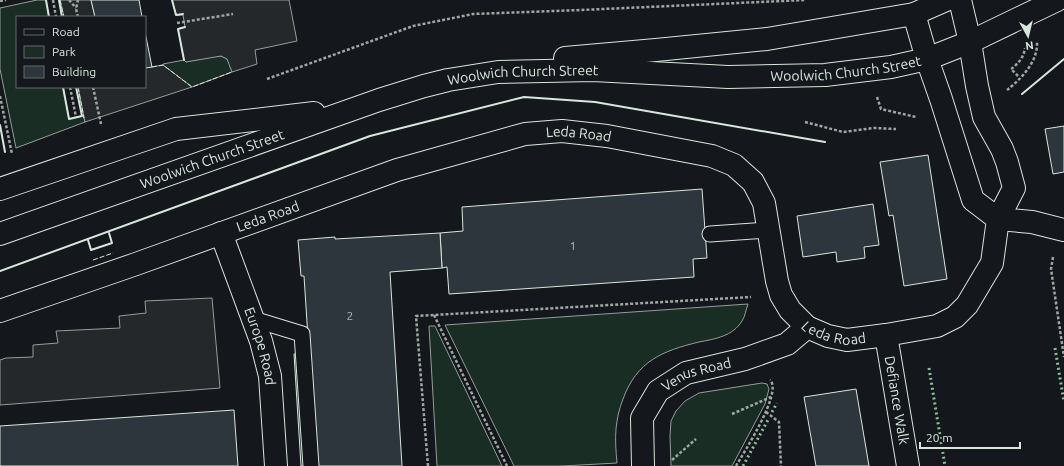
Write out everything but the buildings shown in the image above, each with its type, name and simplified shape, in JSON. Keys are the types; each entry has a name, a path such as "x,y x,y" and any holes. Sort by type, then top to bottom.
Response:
{"street":[{"name":"Woolwich Church Street","path":"0,189 176,129 311,114 421,76 495,63 656,50 767,39 914,14 946,0"},
{"name":"Leda Road","path":"0,311 136,264 221,232 397,170 525,134 562,131 607,136 712,156 734,165 753,182 764,203 777,281 781,295 790,310 807,327 828,336 846,340 937,326 955,318 967,305 992,263 998,219 1014,188 1004,156 984,117 970,42 960,0"},
{"name":"Woolwich Church Street","path":"0,234 379,100 448,80 498,72 577,71 728,77 825,75 891,67 927,59 970,42 1057,0"},
{"path":"914,14 927,59 973,200 998,219 1032,222 1061,229"},
{"name":"Europe Road","path":"221,232 261,341 270,376 276,466"},
{"name":"Venus Road","path":"643,466 642,418 658,391 686,373 745,359 788,344 807,327"},
{"name":"Defiance Walk","path":"886,334 908,466"}],"lane":[{"path":"710,234 768,230"},
{"path":"253,319 302,334 311,466"}],"path":[{"path":"0,1 6,0"},
{"path":"52,0 56,16"},
{"path":"69,0 76,9 78,16"},
{"path":"76,9 78,0"},
{"path":"267,79 413,26 473,14 805,0"},
{"path":"177,22 233,14"},
{"path":"984,117 1031,64 1036,54 1037,40"},
{"path":"1018,76 1011,69 1019,63 1025,51 1025,45"},
{"path":"70,88 76,117"},
{"path":"93,88 101,126"},
{"path":"876,93 881,110 949,126"},
{"path":"0,96 12,159"},
{"path":"805,122 842,132 874,128 896,129"},
{"path":"1061,229 1051,269 1064,357"},
{"path":"428,466 416,316 781,295"},
{"path":"434,315 507,466"},
{"path":"736,466 766,412 771,397 773,388 772,382 764,379"},
{"path":"732,414 771,397"},
{"path":"766,412 779,422 781,466"},
{"path":"672,461 696,439"}],"green space":[{"path":"37,0 46,0 49,16 16,16 16,88 63,88 69,119 82,116 85,122 16,148 0,69 0,8"},
{"path":"213,56 221,56 227,59 232,72 192,87 163,65 184,60 186,62"},
{"path":"748,304 742,321 734,330 717,338 686,345 662,354 643,367 636,375 629,386 618,414 616,425 617,463 562,466 514,466 445,325"},
{"path":"429,326 435,326 502,466 437,466"},
{"path":"762,383 767,384 769,389 765,404 732,466 671,466 671,421 676,411 685,401 699,393"}],"shaded area":[{"path":"60,0 91,0 95,16 64,16"},
{"path":"172,0 289,0 297,41 255,50 257,64 232,72 227,59 221,56 186,62 184,60 178,29 185,27 183,15 176,15"},
{"path":"163,65 192,87 85,122 78,88 146,88 146,68"},
{"path":"212,298 220,388 0,405 0,360 6,358 33,357 33,345 58,343 56,331 120,328 119,316 146,313 145,301"}],"hedge":[{"path":"1055,348 1064,402"},
{"path":"929,368 945,466"},
{"path":"772,412 777,403"},
{"path":"743,466 769,418"}],"fence":[{"path":"60,0 64,16"},
{"path":"152,67 163,65 192,87 232,72"},
{"path":"78,88 84,118"},
{"path":"93,260 113,253"}],"wall":[{"path":"46,0 49,16"},
{"path":"59,0 62,16"},
{"path":"172,0 176,15 183,14"},
{"path":"184,60 178,29 185,27"},
{"path":"1022,94 1064,59"},
{"path":"63,88 69,119 82,116 76,88"},
{"path":"0,271 370,136 524,97 595,102 825,142"},
{"path":"0,125 5,152"},
{"path":"88,240 91,250 112,243 109,233"}]}
